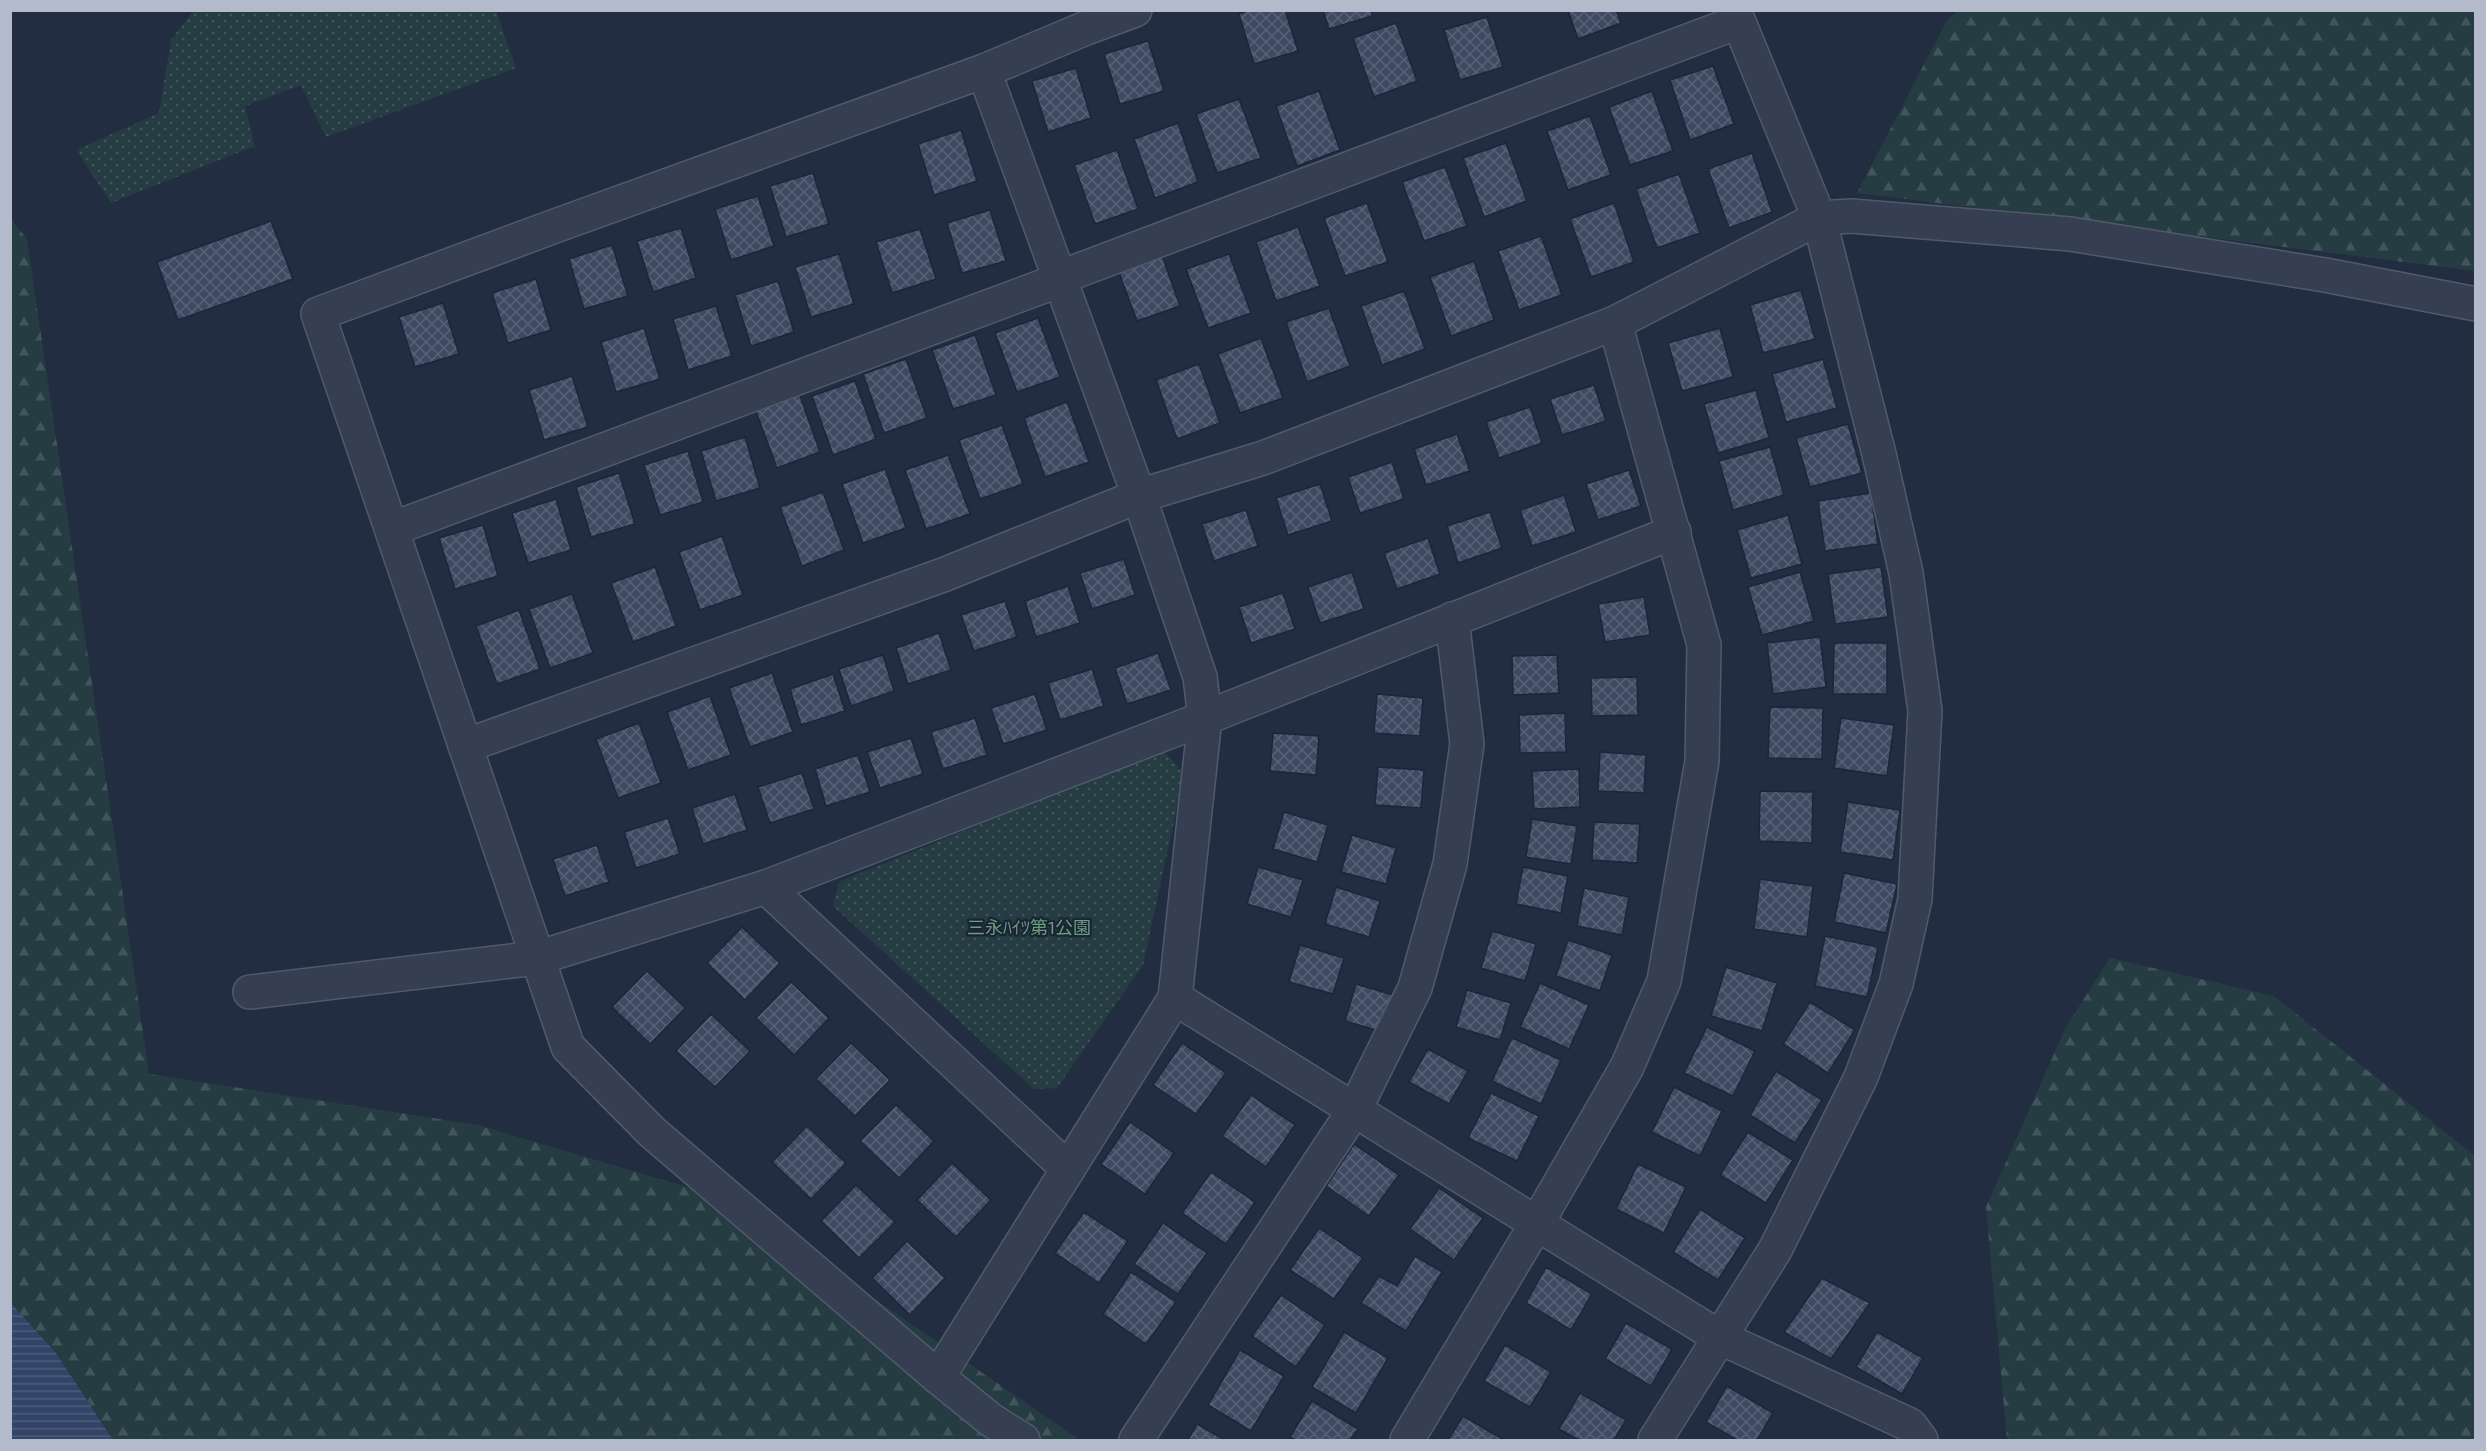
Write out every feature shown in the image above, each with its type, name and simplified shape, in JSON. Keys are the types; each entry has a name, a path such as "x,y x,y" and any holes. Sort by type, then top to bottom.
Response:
{"street":[{"path":"1023,1440 991,1420 938,1377 652,1132 568,1047 318,314 984,71 1135,10"},
{"path":"392,529 1060,280 1061,277 1736,16 1819,218 1879,454 1908,585 1925,711 1915,899 1896,984 1861,1077 1775,1250 1655,1440"},
{"path":"938,1377 1175,998 1205,718 1200,677 1139,496 984,71"},
{"path":"465,746 943,575 1139,496 1263,458 1616,323 1819,218 1851,216 2070,234 2325,275 2475,304"},
{"path":"1407,1440 1627,1067 1664,981 1702,761 1704,645 1616,323"},
{"path":"250,992 537,958 766,887 1205,718 1674,532"},
{"path":"1136,1440 1355,1109 1415,988 1450,864 1467,744 1452,619"},
{"path":"766,887 1068,1169"},
{"path":"1175,998 1719,1337 1910,1425 1921,1440"}],"green space":[{"path":"193,11 496,11 516,68 326,137 301,85 245,106 255,146 111,203 76,150 159,113 171,40"},
{"path":"1958,11 2475,11 2475,271 1857,193 1947,20"},
{"path":"11,219 27,239 149,1074 478,1125 731,1200 1080,1440 113,1440 56,1353 11,1303"},
{"name":"三永ﾊｲﾂ第1公園","path":"1163,750 1184,774 1143,965 1057,1088 1034,1089 833,906 839,882"},
{"path":"2110,958 2274,996 2475,1156 2475,1440 2007,1440 1986,1207 2066,1027"}],"water":[{"path":"11,1303 56,1353 113,1440 11,1440"}],"building":[{"path":"1250,10 1285,10 1298,51 1254,64 1239,14"},
{"path":"1323,10 1371,10 1372,16 1329,29"},
{"path":"1568,10 1616,10 1621,23 1578,39"},
{"path":"1487,17 1503,67 1460,80 1444,30"},
{"path":"1396,23 1417,81 1374,97 1353,38"},
{"path":"1148,41 1164,91 1120,104 1104,54"},
{"path":"1713,66 1734,124 1690,140 1670,80"},
{"path":"1076,68 1091,118 1048,132 1032,81"},
{"path":"1319,91 1340,150 1297,166 1276,106"},
{"path":"1652,91 1673,151 1630,165 1609,107"},
{"path":"1239,99 1261,158 1217,173 1196,114"},
{"path":"1590,116 1611,175 1568,190 1547,131"},
{"path":"1178,123 1198,182 1155,198 1134,139"},
{"path":"961,130 977,181 934,195 918,144"},
{"path":"1506,143 1527,201 1484,217 1463,158"},
{"path":"1117,150 1138,209 1095,224 1074,165"},
{"path":"1752,153 1772,212 1729,228 1708,169"},
{"path":"1445,167 1467,226 1424,241 1402,182"},
{"path":"813,173 829,224 786,237 770,186"},
{"path":"1679,174 1700,233 1657,248 1636,189"},
{"path":"758,196 774,246 731,260 715,209"},
{"path":"1367,203 1388,262 1345,276 1324,218"},
{"path":"1614,203 1634,262 1591,277 1570,219"},
{"path":"990,210 1006,261 962,273 947,223"},
{"path":"271,221 293,279 178,320 157,262"},
{"path":"1298,227 1320,286 1276,301 1256,242"},
{"path":"681,228 696,278 653,292 637,241"},
{"path":"920,229 936,279 892,293 876,242"},
{"path":"1541,236 1562,295 1519,310 1498,251"},
{"path":"612,245 628,296 584,309 569,259"},
{"path":"1159,247 1180,306 1137,321 1115,262"},
{"path":"839,254 854,304 811,317 795,267"},
{"path":"1229,254 1251,313 1208,328 1186,269"},
{"path":"1474,261 1494,320 1451,336 1430,277"},
{"path":"536,279 551,330 508,343 492,293"},
{"path":"778,281 794,332 751,346 735,295"},
{"path":"1801,290 1815,339 1763,353 1750,305"},
{"path":"1404,291 1425,349 1382,365 1361,306"},
{"path":"443,303 459,354 415,367 399,317"},
{"path":"716,306 732,356 688,370 673,319"},
{"path":"1329,308 1350,366 1307,382 1286,322"},
{"path":"1038,318 1060,377 1017,392 995,333"},
{"path":"644,328 660,379 616,392 601,342"},
{"path":"1720,328 1733,377 1682,391 1668,343"},
{"path":"975,335 996,395 953,409 932,350"},
{"path":"1261,338 1283,398 1240,413 1218,354"},
{"path":"906,359 927,418 884,433 863,374"},
{"path":"1823,359 1837,408 1786,422 1772,374"},
{"path":"1199,364 1220,423 1177,439 1156,380"},
{"path":"572,376 588,427 544,440 529,390"},
{"path":"855,381 876,439 833,455 812,396"},
{"path":"1594,385 1606,421 1562,435 1550,399"},
{"path":"1756,390 1769,438 1718,453 1704,404"},
{"path":"799,393 820,452 777,468 755,409"},
{"path":"1067,402 1089,462 1045,477 1024,418"},
{"path":"1530,407 1542,443 1499,458 1486,422"},
{"path":"1848,424 1862,473 1810,487 1796,438"},
{"path":"1002,425 1023,484 980,499 959,440"},
{"path":"1457,434 1470,471 1426,485 1414,449"},
{"path":"745,437 760,488 716,501 701,451"},
{"path":"1770,447 1784,495 1733,510 1719,461"},
{"path":"688,451 703,502 660,515 644,465"},
{"path":"948,455 970,514 926,529 905,470"},
{"path":"1392,462 1404,499 1360,513 1348,477"},
{"path":"885,469 906,528 863,543 842,484"},
{"path":"1629,470 1641,506 1598,520 1586,484"},
{"path":"619,473 635,524 591,537 576,487"},
{"path":"1320,484 1332,521 1288,535 1276,498"},
{"path":"823,492 844,550 802,566 780,507"},
{"path":"1871,493 1878,544 1825,551 1818,501"},
{"path":"1564,495 1576,532 1532,546 1520,510"},
{"path":"556,499 571,550 528,563 512,513"},
{"path":"1246,510 1258,546 1214,561 1202,524"},
{"path":"1490,512 1502,548 1458,563 1447,526"},
{"path":"1788,515 1802,564 1751,578 1737,530"},
{"path":"483,525 498,576 455,589 439,538"},
{"path":"722,536 743,595 700,610 679,552"},
{"path":"1428,538 1440,574 1397,589 1384,553"},
{"path":"1124,559 1135,595 1092,609 1080,573"},
{"path":"655,567 676,626 633,642 611,583"},
{"path":"1881,567 1888,617 1835,624 1828,574"},
{"path":"1352,572 1364,609 1320,623 1308,587"},
{"path":"1800,572 1814,621 1762,635 1748,587"},
{"path":"1068,586 1080,623 1036,637 1025,601"},
{"path":"1283,593 1295,629 1251,643 1239,607"},
{"path":"572,594 593,653 550,668 529,609"},
{"path":"1644,597 1650,635 1605,642 1598,604"},
{"path":"1005,601 1017,637 974,651 961,615"},
{"path":"519,610 540,669 497,684 476,626"},
{"path":"939,633 951,670 908,684 896,648"},
{"path":"1820,637 1826,687 1773,694 1767,643"},
{"path":"1834,643 1887,643 1887,694 1833,694"},
{"path":"1158,653 1171,690 1127,704 1115,668"},
{"path":"883,655 894,691 851,706 839,669"},
{"path":"1557,655 1559,693 1513,695 1512,656"},
{"path":"1092,669 1104,706 1060,720 1048,683"},
{"path":"772,673 793,732 750,747 729,688"},
{"path":"833,674 845,711 801,725 790,689"},
{"path":"1637,677 1638,715 1592,716 1591,678"},
{"path":"1035,694 1047,730 1003,744 991,708"},
{"path":"1377,694 1423,698 1420,736 1374,733"},
{"path":"710,696 731,755 688,770 667,712"},
{"path":"1770,707 1823,708 1822,759 1768,758"},
{"path":"1565,713 1566,752 1520,753 1519,715"},
{"path":"975,718 987,755 943,769 931,732"},
{"path":"1841,718 1894,725 1887,776 1834,768"},
{"path":"639,723 661,783 618,798 596,739"},
{"path":"1273,733 1319,736 1316,775 1270,771"},
{"path":"911,738 923,774 880,788 867,752"},
{"path":"1600,752 1646,755 1644,793 1598,791"},
{"path":"858,755 870,792 826,806 815,769"},
{"path":"1378,767 1424,770 1421,808 1375,805"},
{"path":"1579,769 1580,807 1534,809 1532,771"},
{"path":"802,773 814,809 770,823 758,787"},
{"path":"1760,791 1813,792 1812,843 1759,841"},
{"path":"735,794 747,830 703,844 692,808"},
{"path":"1848,802 1900,810 1893,860 1840,852"},
{"path":"1284,812 1328,825 1317,862 1273,849"},
{"path":"668,818 680,854 636,868 624,832"},
{"path":"1532,819 1577,826 1571,864 1526,857"},
{"path":"1594,822 1640,824 1637,863 1592,860"},
{"path":"1352,835 1396,848 1386,884 1341,872"},
{"path":"597,845 609,882 565,896 553,859"},
{"path":"1258,867 1303,880 1291,917 1247,904"},
{"path":"1523,867 1568,876 1561,913 1516,904"},
{"path":"1844,873 1897,884 1886,933 1834,922"},
{"path":"1760,879 1813,886 1807,937 1754,929"},
{"path":"1336,887 1380,901 1369,937 1325,924"},
{"path":"1584,888 1629,897 1622,935 1577,926"},
{"path":"742,927 780,963 745,1000 707,963"},
{"path":"1492,931 1536,944 1525,981 1481,968"},
{"path":"1825,936 1878,947 1867,997 1815,986"},
{"path":"1568,940 1612,955 1600,991 1556,976"},
{"path":"1300,945 1344,958 1333,994 1289,982"},
{"path":"1726,967 1777,983 1762,1031 1711,1016"},
{"path":"647,971 685,1008 650,1044 612,1007"},
{"path":"791,982 829,1018 794,1055 756,1018"},
{"path":"1540,983 1589,1005 1569,1049 1520,1027"},
{"path":"1356,984 1400,997 1389,1034 1345,1021"},
{"path":"1467,990 1511,1003 1500,1040 1456,1027"},
{"path":"1810,1002 1855,1030 1828,1073 1783,1044"},
{"path":"711,1014 750,1051 715,1087 676,1051"},
{"path":"1707,1027 1755,1051 1733,1096 1684,1073"},
{"path":"1512,1038 1561,1060 1541,1104 1492,1081"},
{"path":"851,1043 890,1080 855,1116 816,1079"},
{"path":"1182,1043 1226,1073 1196,1114 1153,1085"},
{"path":"1428,1049 1468,1071 1449,1104 1409,1082"},
{"path":"1776,1071 1822,1100 1795,1143 1750,1115"},
{"path":"1674,1087 1722,1111 1700,1156 1652,1132"},
{"path":"1491,1093 1539,1116 1517,1161 1468,1138"},
{"path":"1251,1095 1295,1125 1266,1167 1222,1136"},
{"path":"896,1105 934,1141 899,1178 860,1141"},
{"path":"1130,1122 1174,1153 1145,1194 1101,1164"},
{"path":"807,1126 846,1163 811,1199 772,1162"},
{"path":"1748,1132 1793,1160 1766,1203 1720,1175"},
{"path":"1354,1144 1399,1175 1369,1216 1326,1186"},
{"path":"952,1163 991,1200 956,1237 917,1200"},
{"path":"1638,1164 1686,1187 1664,1233 1616,1209"},
{"path":"1211,1172 1255,1202 1226,1244 1182,1213"},
{"path":"856,1185 895,1222 859,1258 821,1221"},
{"path":"1439,1188 1483,1218 1454,1260 1410,1229"},
{"path":"1700,1209 1745,1238 1718,1280 1673,1252"},
{"path":"1084,1212 1128,1241 1099,1283 1055,1253"},
{"path":"1163,1223 1207,1253 1178,1294 1134,1264"},
{"path":"1319,1228 1363,1258 1334,1299 1290,1270"},
{"path":"907,1241 945,1278 910,1315 872,1278"},
{"path":"1415,1256 1442,1272 1406,1331 1361,1303 1379,1276 1397,1286"},
{"path":"1546,1267 1592,1294 1571,1330 1526,1303"},
{"path":"1131,1272 1176,1302 1146,1344 1103,1314"},
{"path":"1822,1278 1870,1303 1831,1359 1784,1332"},
{"path":"1281,1295 1325,1325 1296,1367 1252,1336"},
{"path":"1626,1323 1672,1349 1651,1386 1605,1359"},
{"path":"1344,1332 1388,1358 1356,1413 1312,1387"},
{"path":"1877,1332 1923,1358 1902,1394 1856,1367"},
{"path":"1505,1345 1551,1372 1530,1407 1484,1381"},
{"path":"1240,1350 1284,1376 1251,1431 1208,1405"},
{"path":"1727,1386 1773,1413 1757,1440 1737,1440 1706,1422"},
{"path":"1580,1393 1626,1420 1614,1440 1579,1440 1559,1429"},
{"path":"1312,1401 1358,1429 1350,1440 1296,1440 1290,1437"},
{"path":"1463,1416 1504,1440 1448,1440"},
{"path":"1197,1424 1225,1440 1188,1440"}]}
